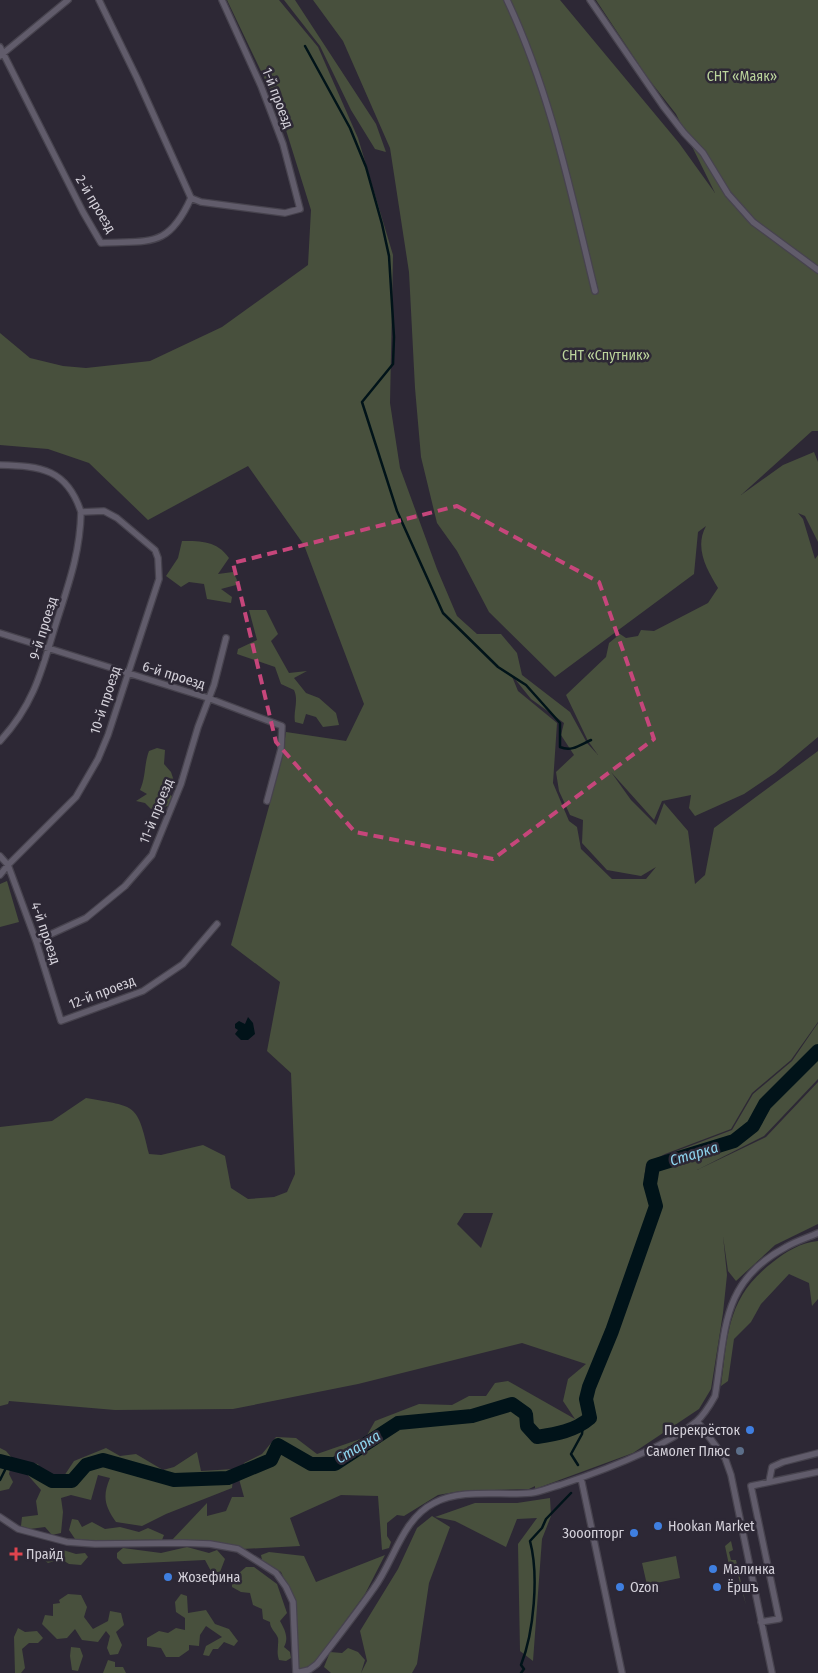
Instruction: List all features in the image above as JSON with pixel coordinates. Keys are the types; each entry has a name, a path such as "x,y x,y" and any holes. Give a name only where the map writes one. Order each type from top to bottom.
{"street":[{"path":"1,52 68,0"},
{"path":"99,0 138,78 191,198"},
{"name":"1-й проезд","path":"191,198 201,202 285,213 300,209 283,144 264,94 222,0"},
{"path":"507,0 519,26 544,97 595,290"},
{"path":"590,0 663,106 703,153 728,194 753,222 818,270"},
{"name":"2-й проезд","path":"1,52 83,212 101,243 154,240 164,236 176,226 191,198"},
{"path":"0,465 37,468 57,476 72,489 82,512"},
{"name":"10-й проезд","path":"0,875 76,797 83,785 108,736 126,673 159,578 158,558 155,550 104,512 82,512"},
{"name":"9-й проезд","path":"0,741 15,725 34,694 74,571 80,538 82,512"},
{"name":"6-й проезд","path":"0,633 208,698 282,726 281,749 267,801"},
{"name":"11-й проезд","path":"36,941 86,918 125,886 152,855 181,784 208,698 214,685 226,638"},
{"name":"4-й проезд","path":"0,856 8,865 36,941 61,1021"},
{"name":"12-й проезд","path":"61,1021 142,991 183,964 217,924"},
{"path":"0,1517 18,1529 67,1542 95,1544 210,1544 238,1549 276,1573 286,1587 293,1602 296,1673 309,1670 317,1664 375,1588 389,1566 409,1526 420,1512 434,1502 451,1497 533,1493 581,1478 646,1452 697,1420 710,1407 715,1396 730,1307 742,1282 772,1255 818,1233"},
{"path":"697,1420 720,1450 732,1475 772,1673"},
{"path":"770,1482 772,1467 818,1453"},
{"path":"761,1622 779,1618 751,1486 818,1472"},
{"path":"581,1478 622,1673"}],"highlighted area":[{"path":"457,506 599,582 654,739 493,859 355,832 276,742 233,563"}],"green space":[{"path":"227,0 279,0 318,47 358,138 393,255 390,403 400,468 437,569 457,616 477,634 501,634 517,653 522,675 570,712 587,743 598,755 588,741 566,695 606,657 609,643 620,634 626,638 638,636 641,630 654,631 708,603 718,588 703,558 701,542 706,526 698,532 694,574 555,677 489,612 457,551 437,523 421,457 415,388 409,272 390,148 343,41 313,0 560,0 679,143 715,193 676,114 647,77 596,0 818,0 818,431 812,431 741,495 783,465 814,452 818,462 818,542 805,516 798,513 803,519 815,559 818,555 818,737 775,773 744,794 695,816 689,808 691,795 662,801 654,820 611,772 631,800 656,825 664,803 688,831 695,884 705,875 714,828 818,751 818,1022 791,1060 752,1093 731,1129 665,1154 646,1164 644,1179 647,1165 666,1155 732,1130 753,1094 792,1061 818,1023 818,1079 764,1136 697,1170 766,1137 818,1082 818,1224 775,1245 736,1281 728,1271 723,1236 727,1275 723,1313 711,1389 699,1409 633,1453 535,1489 535,1486 529,1489 461,1491 438,1495 404,1516 397,1515 387,1523 387,1536 391,1542 389,1548 382,1550 378,1496 341,1495 290,1518 300,1546 242,1549 215,1543 172,1540 207,1503 207,1516 226,1511 232,1497 244,1497 239,1479 244,1463 262,1454 276,1437 296,1438 317,1454 366,1437 375,1421 419,1404 452,1405 469,1396 486,1396 495,1383 508,1381 575,1419 563,1401 568,1379 586,1364 522,1343 358,1384 233,1409 115,1410 9,1401 8,1404 0,1406 0,1127 52,1121 86,1098 116,1103 132,1110 141,1125 149,1154 161,1155 203,1145 225,1156 231,1188 248,1199 274,1197 287,1192 295,1174 291,1073 267,1051 280,982 231,945 282,759 286,732 346,741 364,704 304,545 248,466 148,520 89,463 48,449 0,445 0,333 30,358 63,366 86,368 150,361 222,327 308,265 311,210 280,111","holes":["511,674 531,699 564,723 561,735 574,755 556,772 559,791 570,815 583,820 582,843 607,870 641,876 656,867 646,879 612,879 581,849 577,827 569,821 553,783 557,723 518,691","464,1213 493,1213 481,1248 457,1224"]},
{"path":"284,0 295,0 376,124 386,152 375,149 351,110 320,46"},
{"path":"182,541 214,545 229,558 218,574 233,572 237,580 236,585 221,589 232,597 231,603 207,599 204,584 189,582 181,587 166,576 178,558"},
{"path":"249,610 266,610 278,634 271,641 289,673 307,671 294,678 306,693 319,698 336,713 339,725 323,727 316,717 306,714 303,724 295,722 296,698 294,690 281,684 275,667 237,654 238,649 257,640"},
{"path":"157,748 165,750 164,764 171,772 176,787 166,793 172,796 168,806 151,809 145,803 136,801 147,794 140,790 146,761 149,751"},
{"path":"7,881 19,922 0,927 0,884"},
{"path":"818,1241 818,1299 812,1306 809,1283 789,1274 761,1304 751,1322 734,1339 728,1381 721,1386 732,1317 746,1289 758,1275 783,1254 794,1248"},
{"path":"0,1448 6,1451 12,1458 9,1474 13,1482 9,1489 0,1491"},
{"path":"106,1448 120,1456 136,1454 163,1470 174,1467 197,1452 201,1471 234,1469 232,1488 166,1514 142,1526 116,1522 109,1511 105,1496 110,1478 98,1475 91,1500 71,1495 61,1498 63,1512 61,1533 52,1535 45,1527 30,1529 21,1526 22,1517 38,1515 36,1501 41,1490 26,1473 31,1463 38,1464 45,1479 64,1476 74,1461"},
{"path":"550,1498 551,1516 542,1539 533,1661 520,1651 518,1544 537,1518 517,1519 506,1547 455,1521 435,1517 475,1503 517,1503"},
{"path":"432,1516 450,1527 429,1583 417,1664 412,1673 361,1673 367,1661 360,1631 398,1569 417,1528"},
{"path":"72,1519 78,1520 82,1527 92,1522 105,1529 120,1527 139,1532 148,1528 164,1535 162,1540 75,1539 69,1530"},
{"path":"731,1541 733,1550 729,1552 731,1560 736,1560 746,1605 736,1568 729,1565 725,1546"},
{"path":"187,1547 209,1553 217,1550 225,1559 220,1572 212,1573 205,1560 123,1564 117,1558 117,1553 123,1548 161,1553"},
{"path":"60,1549 76,1554 85,1553 88,1557 81,1565 69,1564 61,1559 48,1563 44,1560 48,1550"},
{"path":"269,1552 304,1556 316,1582 385,1555 365,1594 308,1669 299,1670 294,1600 281,1572 262,1560 261,1555"},
{"path":"676,1556 680,1578 647,1585 642,1563"},
{"path":"246,1567 254,1567 277,1584 287,1613 280,1621 286,1637 284,1647 290,1652 291,1658 286,1661 279,1660 278,1638 270,1622 263,1619 262,1609 253,1605 250,1593 241,1592 232,1587 232,1579"},
{"path":"68,1594 81,1595 87,1607 84,1617 93,1629 108,1621 110,1611 121,1613 124,1625 116,1632 122,1645 118,1654 110,1655 107,1648 110,1636 106,1631 98,1642 82,1640 75,1629 67,1638 57,1639 42,1624 45,1615 53,1616 53,1604 60,1603 59,1600"},
{"path":"181,1594 187,1596 188,1613 206,1610 215,1624 229,1629 238,1641 234,1646 224,1642 218,1649 213,1649 209,1656 203,1655 206,1646 222,1637 206,1626 200,1635 199,1646 189,1645 189,1650 179,1657 166,1657 161,1648 147,1646 147,1638 159,1631 168,1633 176,1628 185,1630 185,1618 176,1612 175,1602"},
{"path":"18,1628 25,1632 37,1631 43,1638 38,1643 29,1643 22,1649 25,1668 21,1673 15,1673 14,1637"},
{"path":"71,1647 80,1648 83,1656 78,1671 72,1670"},
{"path":"348,1648 358,1652 365,1660 361,1673 331,1673 324,1667 330,1652 342,1653"},
{"path":"108,1660 115,1662 115,1667 123,1667 126,1673 103,1673"}],"shaded area":[{"path":"248,1017 253,1023 255,1034 248,1040 241,1040 235,1034 238,1030 235,1028 235,1024 239,1021 245,1024"}],"waterway":[{"path":"305,46 350,128 366,167 389,256 394,337 393,364 362,402 397,511 443,613 498,667 526,685 560,723 560,747 568,749 580,746 591,740"},
{"name":"Старка","path":"0,1461 31,1469 52,1481 72,1481 86,1465 103,1460 174,1480 228,1478 271,1460 278,1445 311,1464 335,1464 398,1423 472,1416 512,1404 526,1414 527,1426 537,1437 558,1433 578,1426 590,1418 586,1399 589,1387 612,1331 656,1206 650,1184 653,1166 734,1141 753,1126 765,1104 818,1051"},
{"path":"578,1465 571,1454 582,1434 583,1424"},
{"path":"0,1480 8,1464"},
{"path":"521,1673 524,1669 521,1665 529,1636 534,1603 534,1570 530,1541 542,1528 546,1519 571,1493"}],"place":[{"name":"Перекрёсток","path":"750,1430"},
{"name":"Самолет Плюс","path":"740,1451"},
{"name":"Hookan Market","path":"658,1526"},
{"name":"Зооопторг","path":"634,1533"},
{"name":"Прайд","path":"16,1554"},
{"name":"Малинка","path":"713,1569"},
{"name":"Жозефина","path":"168,1577"},
{"name":"Ozon","path":"620,1587"},
{"name":"Ёршъ","path":"717,1587"}],"park label":[{"name":"СНТ «Маяк»","path":"742,76"},
{"name":"СНТ «Спутник»","path":"606,355"}]}
